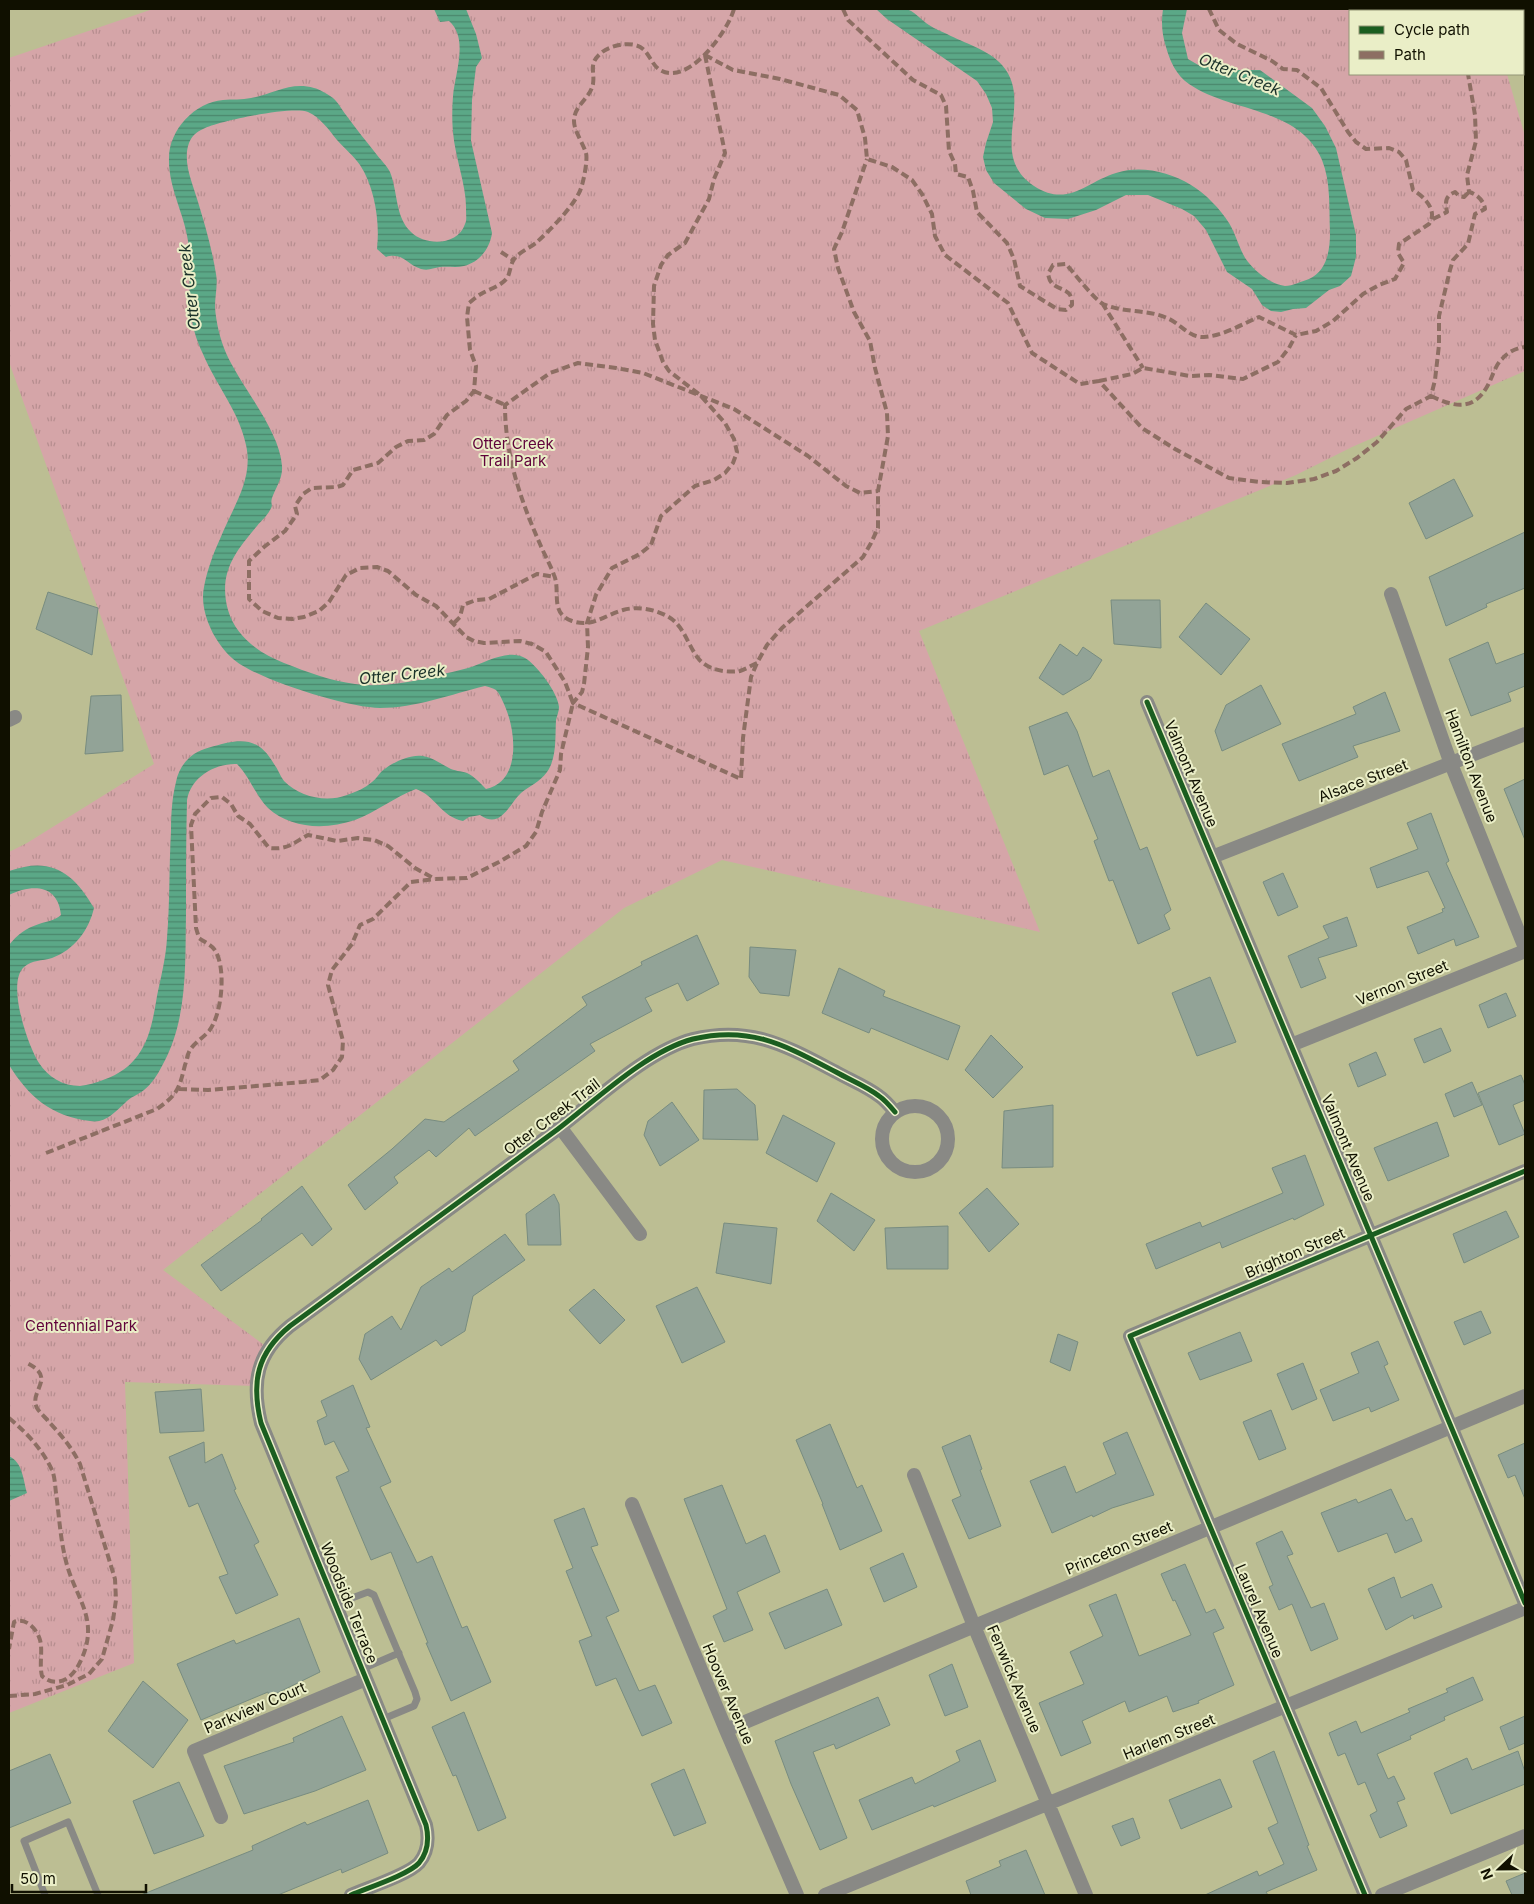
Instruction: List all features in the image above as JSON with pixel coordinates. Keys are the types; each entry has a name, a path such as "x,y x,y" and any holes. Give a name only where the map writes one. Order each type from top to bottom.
{"street":[{"name":"Hamilton Avenue","path":"1391,594 1451,764 1525,950"},
{"name":"Valmont Avenue","path":"1147,702 1525,1603"},
{"name":"Alsace Street","path":"1212,857 1525,734"},
{"name":"Vernon Street","path":"1291,1045 1525,950"},
{"name":"Otter Creek Trail","path":"260,1364 276,1337 290,1326 657,1054 673,1046 693,1039 720,1035 766,1038 781,1044 879,1096 895,1112"},
{"path":"921,1105 942,1117 948,1128 949,1137 948,1148 941,1161 932,1168 920,1172 909,1172 895,1166 887,1157 882,1145 882,1134 887,1120 895,1112 907,1106 921,1105"},
{"path":"560,1127 640,1234"},
{"name":"Brighton Street","path":"1130,1336 1370,1234 1525,1171"},
{"name":"Laurel Avenue","path":"1130,1336 1365,1895"},
{"name":"Woodside Terrace","path":"260,1364 256,1393 261,1423 426,1825 428,1838 426,1850 418,1863 404,1873 351,1895"},
{"name":"Princeton Street","path":"726,1730 1525,1396"},
{"name":"Fenwick Avenue","path":"914,1475 974,1626 1086,1895"},
{"name":"Hoover Avenue","path":"632,1504 796,1895"},
{"name":"Harlem Street","path":"825,1895 1525,1608"},
{"name":"Parkview Court","path":"221,1818 194,1751 364,1674"},
{"path":"1382,1895 1525,1836"}],"lane":[{"path":"336,1604 368,1592 372,1593 417,1696 417,1702 414,1706 383,1720"},
{"path":"364,1674 399,1653"},
{"path":"45,1895 24,1841 68,1822 98,1895"}],"green space":[{"name":"Otter Creek Trail Park","path":"153,9 1525,9 1524,50 1524,10 1349,10 1349,75 1507,75 1525,136 1525,371 1352,447 1296,475 919,631 1040,932 722,860 624,908 163,1270 268,1348 256,1386 125,1382 134,1663 9,1713 9,852 27,843 154,764 9,362 9,58"}],"water":[{"name":"Otter Creek","path":"898,8 915,13 931,26 983,51 1002,65 1011,80 1014,95 1011,143 1013,159 1020,173 1034,186 1057,195 1067,194 1105,177 1125,171 1145,170 1164,173 1196,188 1217,207 1226,218 1246,259 1267,279 1285,286 1309,279 1320,271 1324,265 1329,246 1328,186 1322,160 1311,143 1297,130 1280,120 1205,93 1189,84 1180,76 1166,47 1162,28 1162,14 1163,9 1187,9 1182,33 1188,59 1200,66 1233,70 1260,70 1312,108 1325,126 1336,148 1356,235 1356,257 1351,276 1340,286 1329,290 1306,308 1281,312 1271,311 1262,305 1252,289 1227,272 1206,230 1194,216 1182,209 1148,195 1126,195 1096,210 1068,219 1045,218 1026,209 994,183 986,170 983,157 993,122 992,108 986,94 977,81 887,19 876,9"},
{"path":"434,9 466,9 476,34 482,58 476,67 472,100 471,141 492,233 489,244 483,254 470,264 461,267 424,270 397,256 386,257 377,249 377,217 373,195 365,174 358,162 324,124 308,112 287,111 255,115 224,122 198,131 189,143 187,165 208,237 216,274 215,307 220,336 233,366 275,438 282,466 280,478 272,498 271,508 242,545 231,564 225,585 225,597 232,620 243,636 257,649 275,659 319,676 346,683 369,685 398,684 468,668 504,655 518,655 525,658 546,680 558,701 559,709 556,720 555,747 550,766 547,772 521,793 499,818 487,819 480,815 469,817 463,821 443,811 429,796 416,789 355,820 321,826 298,824 277,815 268,808 237,764 220,766 205,773 193,785 187,800 185,972 181,1011 177,1030 170,1048 149,1085 142,1092 129,1099 109,1117 100,1121 90,1121 64,1115 42,1103 33,1095 9,1065 9,945 26,930 61,915 55,897 42,889 26,889 9,895 9,871 37,865 59,870 78,885 94,908 88,924 74,944 52,958 34,962 24,967 19,975 17,986 21,1015 29,1043 39,1063 56,1080 80,1086 117,1074 128,1066 137,1057 148,1036 155,1010 166,945 169,911 171,819 174,794 180,770 184,763 194,754 209,747 226,743 242,741 254,744 265,751 284,781 290,787 305,795 322,798 339,797 360,790 397,761 410,757 427,757 451,769 467,773 486,789 498,784 506,776 511,765 513,740 511,727 504,704 495,689 485,686 407,706 380,708 366,707 325,698 260,675 232,658 219,644 209,626 204,606 204,587 209,569 217,545 244,482 248,458 243,433 233,409 208,365 198,343 193,325 188,241 169,169 170,148 173,137 186,119 194,112 213,102 251,98 290,87 306,86 316,89 335,100 390,172 399,212 411,232 424,240 441,242 449,240 461,231 466,222 465,192 454,142 452,123 453,96 460,46 455,28 449,21 440,22"},
{"path":"9,1456 20,1467 27,1493 9,1501"}],"building":[{"path":"1454,479 1473,516 1426,539 1409,503"},
{"path":"1525,532 1525,588 1486,604 1487,607 1446,626 1429,577"},
{"path":"48,592 98,608 92,655 36,629"},
{"path":"1111,600 1160,600 1161,648 1114,644"},
{"path":"1206,603 1250,639 1221,675 1179,637"},
{"path":"1488,642 1496,664 1525,653 1525,686 1508,693 1511,701 1471,716 1449,659"},
{"path":"1060,644 1077,656 1083,647 1102,660 1090,679 1063,695 1039,678"},
{"path":"1261,685 1281,724 1222,751 1215,731 1226,705"},
{"path":"1385,692 1400,731 1353,746 1358,757 1299,781 1282,744 1356,714 1353,707"},
{"path":"121,695 123,751 85,754 91,696"},
{"path":"1067,712 1077,731 1093,777 1109,770 1140,850 1147,847 1171,910 1164,915 1170,929 1138,944 1113,880 1109,881 1094,841 1098,839 1068,765 1044,775 1029,727"},
{"path":"1525,779 1525,840 1504,789"},
{"path":"1431,813 1449,861 1446,863 1479,937 1456,946 1454,939 1418,954 1407,927 1443,912 1442,909 1445,908 1428,871 1377,888 1370,868 1418,849 1407,823"},
{"path":"1283,873 1298,907 1278,916 1263,882"},
{"path":"1347,917 1357,946 1318,958 1326,978 1301,988 1288,956 1329,938 1323,926"},
{"path":"697,935 719,984 687,1001 678,983 645,998 652,1011 590,1044 595,1051 475,1136 469,1128 436,1157 429,1150 394,1177 398,1183 365,1210 348,1185 425,1119 444,1122 519,1070 513,1061 587,1005 582,997 642,965 641,962"},
{"path":"750,947 796,950 789,996 760,993 749,977"},
{"path":"839,968 885,991 883,996 960,1026 948,1060 871,1028 869,1033 822,1013"},
{"path":"1210,977 1236,1042 1197,1056 1172,993"},
{"path":"1506,993 1516,1016 1488,1028 1479,1005"},
{"path":"1441,1028 1451,1051 1424,1063 1414,1039"},
{"path":"991,1035 1023,1067 993,1098 965,1070"},
{"path":"1376,1052 1386,1075 1358,1087 1349,1064"},
{"path":"1521,1075 1525,1085 1525,1100 1513,1105 1525,1134 1499,1145 1478,1093"},
{"path":"1472,1082 1482,1105 1454,1117 1445,1094"},
{"path":"737,1089 755,1105 758,1140 703,1139 704,1090"},
{"path":"672,1102 699,1140 660,1166 644,1135 648,1121"},
{"path":"1053,1105 1053,1167 1002,1168 1004,1111"},
{"path":"783,1115 835,1143 817,1182 766,1153"},
{"path":"1437,1122 1449,1156 1388,1181 1374,1148"},
{"path":"1305,1155 1324,1205 1294,1220 1293,1218 1222,1248 1220,1242 1156,1269 1146,1244 1200,1222 1202,1227 1283,1193 1272,1168"},
{"path":"302,1186 332,1229 312,1246 302,1233 221,1291 201,1265 262,1220"},
{"path":"987,1188 1019,1224 989,1252 959,1213"},
{"path":"831,1193 875,1220 854,1251 817,1221"},
{"path":"554,1194 559,1204 561,1245 528,1245 526,1214"},
{"path":"1506,1211 1519,1237 1464,1263 1453,1234"},
{"path":"724,1223 777,1228 771,1284 716,1273"},
{"path":"948,1226 948,1269 887,1269 885,1228"},
{"path":"505,1234 525,1260 473,1296 465,1331 441,1346 436,1340 371,1380 359,1359 365,1334 392,1316 401,1330 421,1287 449,1268 452,1272"},
{"path":"697,1287 725,1342 682,1363 656,1306"},
{"path":"594,1289 625,1320 600,1344 569,1310"},
{"path":"1481,1311 1491,1333 1464,1345 1454,1322"},
{"path":"1240,1332 1252,1361 1200,1380 1188,1353"},
{"path":"1058,1334 1078,1342 1070,1371 1050,1362"},
{"path":"1378,1341 1388,1364 1384,1366 1399,1400 1371,1412 1369,1407 1333,1421 1320,1390 1359,1373 1351,1353"},
{"path":"1303,1363 1317,1399 1292,1410 1277,1374"},
{"path":"353,1385 370,1427 366,1428 391,1482 380,1487 417,1563 432,1556 462,1628 467,1626 491,1682 451,1701 426,1643 428,1643 391,1552 371,1560 336,1477 349,1471 334,1441 325,1445 317,1421 327,1416 321,1401"},
{"path":"201,1389 204,1431 160,1433 155,1392"},
{"path":"1271,1410 1286,1449 1259,1460 1243,1422"},
{"path":"830,1424 857,1488 862,1485 882,1531 840,1550 796,1440"},
{"path":"1127,1432 1154,1495 1112,1508 1093,1517 1092,1515 1052,1533 1030,1481 1065,1466 1076,1493 1116,1474 1103,1443"},
{"path":"970,1435 982,1469 980,1470 1001,1526 969,1539 952,1500 961,1496 942,1447"},
{"path":"204,1442 205,1463 222,1454 236,1489 234,1490 259,1542 254,1545 278,1595 236,1614 219,1577 228,1574 198,1503 189,1507 169,1457"},
{"path":"1525,1443 1525,1499 1515,1475 1508,1478 1498,1455"},
{"path":"722,1485 746,1544 765,1535 780,1572 737,1592 753,1630 724,1642 713,1616 727,1609 684,1499"},
{"path":"1391,1489 1406,1521 1412,1518 1422,1541 1395,1553 1387,1533 1338,1552 1321,1513 1356,1499 1358,1503"},
{"path":"584,1508 598,1545 591,1547 619,1611 606,1617 639,1691 655,1685 672,1723 642,1736 616,1678 596,1686 579,1641 592,1636 566,1571 573,1568 554,1520"},
{"path":"1282,1531 1293,1554 1287,1556 1311,1608 1324,1603 1338,1639 1311,1651 1292,1604 1279,1610 1269,1587 1273,1585 1256,1543"},
{"path":"903,1553 917,1587 884,1602 870,1568"},
{"path":"1185,1564 1206,1613 1215,1609 1224,1628 1213,1633 1234,1685 1198,1701 1199,1703 1173,1712 1167,1696 1129,1712 1125,1701 1082,1721 1091,1743 1061,1756 1039,1703 1084,1684 1070,1652 1103,1636 1089,1605 1116,1594 1139,1656 1191,1635 1161,1574"},
{"path":"1394,1577 1401,1598 1432,1584 1442,1607 1414,1619 1413,1615 1386,1630 1368,1589"},
{"path":"827,1589 842,1625 785,1649 769,1613"},
{"path":"299,1618 320,1672 269,1697 268,1692 201,1720 177,1664 234,1640 236,1644"},
{"path":"952,1664 968,1707 945,1716 929,1675"},
{"path":"1473,1677 1483,1700 1444,1717 1445,1720 1410,1736 1411,1739 1377,1754 1388,1779 1394,1776 1405,1799 1397,1802 1407,1826 1380,1838 1370,1815 1377,1811 1365,1782 1358,1785 1345,1753 1338,1756 1329,1733 1356,1721 1361,1733 1410,1712 1408,1709 1448,1692 1446,1689"},
{"path":"143,1681 188,1720 153,1768 108,1731"},
{"path":"878,1697 890,1725 836,1749 834,1744 813,1752 847,1838 820,1850 791,1784 775,1741"},
{"path":"464,1712 506,1818 478,1831 456,1775 453,1776 432,1727"},
{"path":"342,1716 366,1770 315,1791 244,1814 224,1766 294,1742 293,1738"},
{"path":"1525,1716 1525,1743 1509,1750 1500,1727"},
{"path":"980,1740 996,1781 872,1830 859,1800 912,1777 915,1784 960,1761 956,1751"},
{"path":"1274,1751 1317,1870 1266,1892 1268,1895 1205,1895 1257,1871 1259,1876 1284,1864 1268,1828 1278,1823 1253,1761"},
{"path":"1518,1751 1525,1772 1525,1784 1451,1814 1434,1773 1467,1758 1472,1770"},
{"path":"50,1754 71,1803 9,1828 9,1771"},
{"path":"684,1769 706,1823 674,1836 651,1784"},
{"path":"1220,1779 1232,1807 1181,1829 1169,1800"},
{"path":"179,1782 204,1836 154,1854 133,1801"},
{"path":"368,1800 388,1853 342,1873 341,1869 278,1895 141,1895 253,1850 252,1846 305,1822 307,1825"},
{"path":"1133,1818 1140,1838 1121,1846 1112,1826"},
{"path":"1026,1850 1045,1895 971,1895 966,1881 1001,1866 999,1861"},
{"path":"1525,1873 1525,1895 1512,1895 1506,1881"}],"marked path":[{"path":"46,1153 157,1109 164,1104 174,1095 179,1086 190,1050 209,1031 213,1024 220,1003 221,967 214,949 199,938 196,928 191,825 195,814 211,798 222,797 231,804 238,816 250,824 269,848 286,847 308,835 337,841 358,838 374,840 388,846 415,868 435,879 467,878 526,846 536,832 542,812 560,770 561,754 573,703 565,682 546,652 532,644 520,641 484,643 466,637 436,606 416,595 388,571 377,567 360,568 346,575 329,602 319,611 304,617 292,619 278,618 262,611 249,599 249,561 285,531 297,514 295,506 303,494 312,488 343,485 353,470 378,463 396,447 408,441 424,440 434,434 447,415 466,401 474,391 476,366 470,350 467,317 469,303 504,281 515,258 537,242 548,231 565,213 579,193 585,173 586,153 575,129 574,121 579,106 589,94 593,84 593,64 597,57 605,50 628,44 639,46 643,49 660,70 671,73 683,71 694,64 715,42 724,30 734,9"},
{"path":"843,9 848,20 913,80 941,95 946,106 949,151 955,164 956,174 968,177 977,212 1007,243 1014,259 1020,286 1057,309 1066,310 1072,305 1072,299 1068,292 1054,285 1048,274 1053,265 1066,264 1089,292 1103,304 1119,309 1159,315 1172,320 1189,333 1199,337 1218,334 1259,317 1296,335 1316,331 1333,321 1363,294 1395,279 1404,263 1398,253 1399,244 1429,224 1432,214 1431,209 1426,200 1413,190 1406,160 1399,152 1389,148 1366,149 1356,142 1321,88 1297,70 1283,69 1272,61 1237,44 1219,30 1209,9"},
{"path":"705,55 725,153 714,179 709,199 685,243 668,255 661,265 654,286 653,324 655,340 663,362 669,371 700,395 725,423 734,439 737,452 733,463 725,473 714,480 695,486 661,516 651,545 640,554 612,568 596,595 587,623 588,647 584,684 582,692 573,703 741,779 743,738 751,677 757,663 767,645 782,628 863,557 878,528 878,491 888,436 887,413 870,341 854,312 838,268 834,249 842,232 867,159"},
{"path":"705,55 733,70 780,79 839,95 857,110 865,138 867,159 892,167 912,180 922,194 932,214 935,236 945,255 1008,303 1032,353 1080,384 1099,381 1142,428 1175,449 1229,478 1287,483 1314,479 1336,471 1357,458 1377,442 1406,409 1431,396 1439,345 1439,316 1450,270 1453,260 1468,244 1475,214 1485,209 1480,198 1469,192 1467,175 1476,141 1475,115 1468,75"},
{"path":"1433,219 1447,212 1446,202 1449,195 1455,192 1459,196 1464,197 1469,192"},
{"path":"501,252 513,260"},
{"path":"1102,303 1143,368"},
{"path":"1099,381 1132,374 1143,368 1190,376 1209,375 1243,379 1278,362 1296,335"},
{"path":"1431,396 1457,405 1471,403 1484,392 1498,364 1504,357 1518,348 1525,347"},
{"path":"757,663 735,672 712,668 698,658 673,620 651,610 640,608 628,609 586,623 572,621 560,613 556,581 533,527 515,476 508,441 505,405 550,373 578,363 643,373 734,409 808,456 846,486 860,493 878,491"},
{"path":"474,391 505,405"},
{"path":"454,623 460,617 463,605 476,600 489,599 537,574 555,577"},
{"path":"179,1089 208,1090 320,1080 333,1070 342,1057 343,1041 328,985 332,970 352,944 360,925 373,919 411,882 435,879"},
{"path":"9,1696 35,1694 67,1685 89,1674 102,1659 113,1620 116,1600 115,1579 80,1464 66,1442 37,1408 35,1402 41,1379 40,1373 25,1362"},
{"path":"9,1418 34,1442 52,1470 65,1557 87,1618 88,1630 87,1643 76,1670 66,1679 56,1682 47,1680 42,1676 40,1640 34,1628 30,1625 23,1621 14,1622 9,1649"}],"cycle path":[{"path":"1147,702 1525,1603"},
{"path":"351,1895 397,1877 414,1868 422,1859 426,1850 427,1830 261,1423 258,1408 257,1381 259,1369 270,1347 290,1326 558,1129 640,1065 676,1045 714,1035 751,1036 768,1040 801,1054 874,1092 895,1112"},
{"path":"1365,1895 1130,1336 1525,1171"}],"park label":[{"name":"Centennial Park","path":"81,1326"}]}
